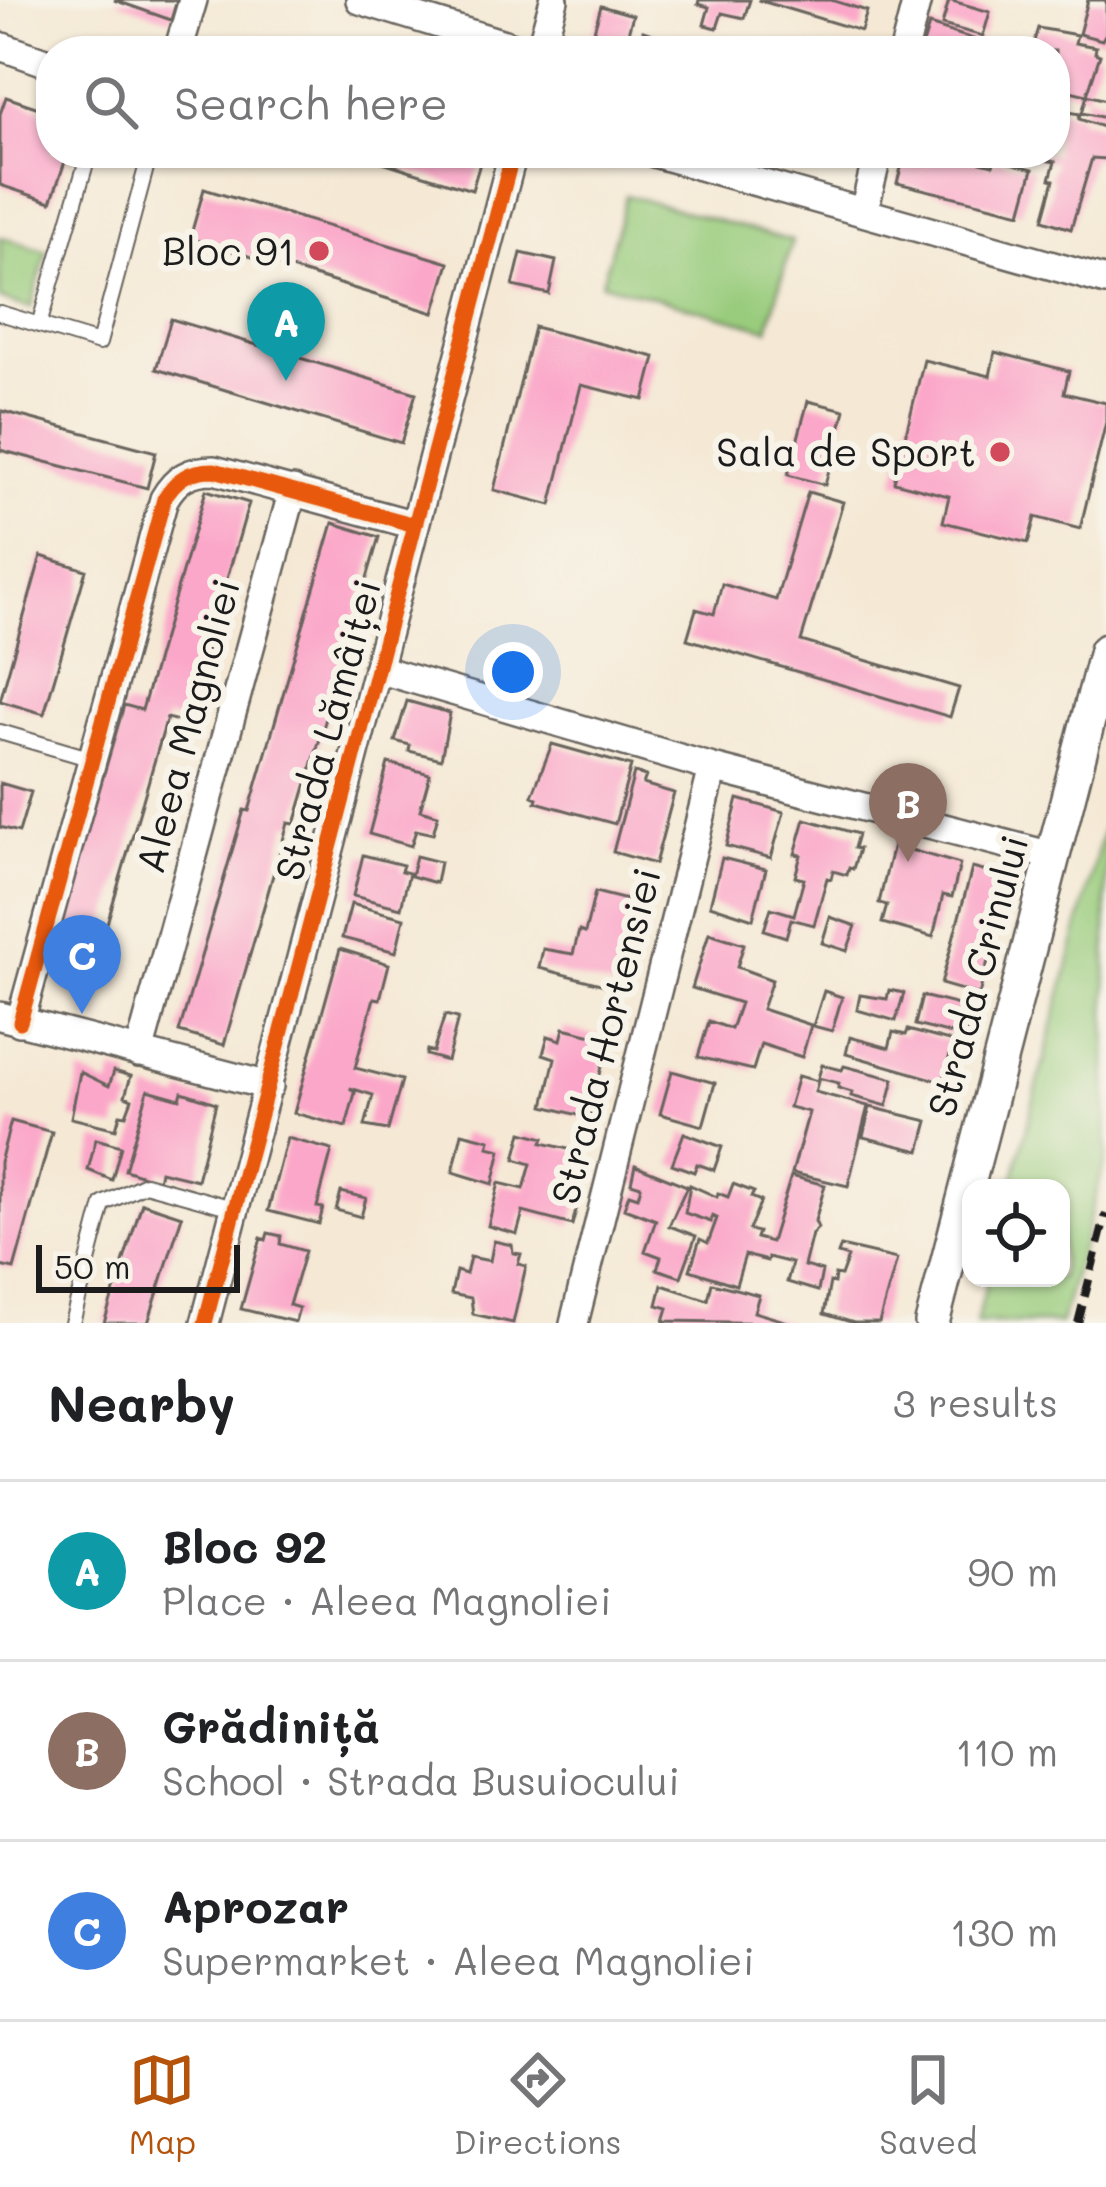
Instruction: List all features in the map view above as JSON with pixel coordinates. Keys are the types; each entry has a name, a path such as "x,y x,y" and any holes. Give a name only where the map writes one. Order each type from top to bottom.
{"street":[{"path":"182,36 193,0"},
{"path":"360,0 478,36"},
{"path":"544,36 554,0"},
{"path":"908,36 917,0"},
{"path":"0,46 36,59"},
{"name":"Strada Lămâiței","path":"205,1323 508,168"},
{"path":"708,168 1106,281"},
{"path":"864,211 874,168"},
{"path":"269,1086 10,1019 172,484 187,474 214,470 415,526"},
{"name":"Aleea Magnoliei","path":"139,1053 293,490"},
{"name":"Strada Crinului","path":"932,1323 1106,651"},
{"path":"378,669 713,768 1052,856"},
{"name":"Strada Hortensiei","path":"574,1323 713,768"}],"lane":[{"path":"39,325 85,168"},
{"path":"0,313 99,343 146,168"},
{"path":"0,732 92,760"},
{"path":"72,1323 103,1204 145,1184 236,1209"}],"green space":[{"path":"626,195 792,241 768,329 602,283"},
{"path":"0,237 47,251 31,308 0,299"},
{"path":"1106,819 1106,1158 1061,1323 976,1323 986,1287 1070,1287 1070,1179 1013,1179"}],"building":[{"path":"114,0 177,0 171,20"},
{"path":"699,0 750,0 744,18 722,13 717,28 704,25 709,7 698,4"},
{"path":"758,0 831,0 867,11 861,31"},
{"path":"949,0 990,12 983,36 942,25"},
{"path":"1088,0 1106,0 1102,40 1079,34"},
{"path":"601,6 633,15 627,36 592,36"},
{"path":"929,25 964,36 926,36"},
{"path":"1038,28 1077,35 1075,43 1096,47 1100,55 1087,95 1070,91 1070,36 1036,36"},
{"path":"1087,95 1106,100 1106,118 1082,113"},
{"path":"6,97 36,107 36,168 63,168 51,202 0,185 0,114"},
{"path":"1070,112 1106,128 1106,159 1092,158 1071,229 1043,220 1054,180 1050,179 1053,168 1070,168"},
{"path":"402,168 479,168 472,190"},
{"path":"901,168 1033,169 1021,213 897,183"},
{"name":"Bloc 91","path":"204,189 449,263 434,313 190,238"},
{"path":"521,253 556,261 549,294 513,286"},
{"path":"171,319 416,393 401,443 156,369"},
{"path":"534,327 655,357 644,400 581,385 551,505 494,490"},
{"name":"Sala de Sport","path":"995,352 1069,371 1064,393 1106,403 1106,422 1080,529 1035,517 1028,543 943,522 949,496 894,482 924,360 990,376"},
{"name":"Sala de Sport","path":"808,401 845,410 825,485 788,475"},
{"path":"2,411 156,452 147,488 0,450"},
{"path":"206,490 249,503 185,723 167,718 103,937 60,925 124,705 142,710"},
{"path":"808,492 843,502 801,641 959,688 950,717 687,639 696,609 714,614 722,584 776,600"},
{"path":"333,523 379,537 224,1045 179,1032"},
{"path":"41,556 86,570 44,714 0,701"},
{"path":"407,701 450,713 441,759 409,751 410,745 395,741"},
{"path":"552,744 631,766 615,824 536,802 532,796"},
{"path":"388,763 430,774 420,810 438,815 433,834 416,830 411,846 369,834"},
{"path":"634,773 646,776 643,784 674,793 655,864 613,852"},
{"path":"0,783 31,792 19,832 0,827"},
{"path":"738,799 784,812 771,858 726,846"},
{"path":"805,819 858,834 854,848 859,849 847,875 833,871 831,879 827,878 814,925 791,919 786,937 764,930 771,908 794,915 804,879 795,877 801,855 795,854"},
{"path":"893,845 960,864 952,897 943,895 933,937 882,923 887,905 879,903"},
{"path":"363,855 403,865 401,871 409,873 401,908 353,896"},
{"path":"416,856 440,862 436,883 411,876"},
{"path":"722,858 766,869 753,919 710,905"},
{"path":"972,868 1010,878 979,995 941,984"},
{"path":"595,892 643,904 623,990 539,968 543,949 573,954 579,931 585,933"},
{"path":"351,904 404,918 396,952 342,938"},
{"path":"830,917 856,926 847,951 822,943"},
{"path":"709,933 744,944 737,967 772,980 762,1009 811,1025 802,1057 761,1044 753,1070 698,1057 709,1021 731,1029 740,1003 692,988"},
{"path":"340,949 389,964 380,999 374,998 355,1068 402,1080 388,1130 365,1126 373,1095 350,1088 355,1093 346,1127 294,1113"},
{"path":"889,990 904,993 896,1021 857,1010 860,995 887,999"},
{"path":"824,991 842,997 832,1031 813,1026"},
{"path":"922,996 971,1008 964,1037 915,1025"},
{"path":"445,1015 458,1018 447,1061 426,1055 427,1050 433,1052"},
{"path":"564,1028 609,1039 589,1118 544,1106 555,1058 543,1054 548,1036 561,1040"},
{"path":"908,1030 953,1042 943,1082 846,1054 850,1037 889,1048 893,1032 906,1035"},
{"path":"822,1065 894,1079 887,1106 851,1096 852,1092 838,1088 839,1083 818,1078"},
{"path":"114,1071 131,1076 125,1096 132,1099 116,1129 71,1118 80,1072 109,1086"},
{"path":"672,1071 715,1083 703,1126 660,1114"},
{"path":"798,1076 818,1081 815,1092 868,1106 848,1186 792,1173 809,1112 789,1107"},
{"path":"148,1090 180,1099 182,1092 216,1103 197,1180 160,1171 158,1181 125,1170"},
{"path":"870,1107 928,1121 920,1151 863,1137"},
{"path":"11,1121 52,1132 14,1269 0,1266 0,1162"},
{"path":"522,1132 544,1138 542,1143 581,1152 568,1200 578,1203 572,1225 523,1212 517,1234 488,1226 499,1183 524,1189 531,1164 515,1159"},
{"path":"462,1133 490,1140 488,1147 501,1150 493,1184 453,1172"},
{"path":"684,1133 722,1147 714,1170 697,1164 694,1172 672,1164"},
{"path":"287,1138 332,1150 317,1207 323,1208 319,1224 268,1211"},
{"path":"96,1139 121,1146 112,1180 88,1170"},
{"path":"635,1165 687,1186 669,1226 696,1236 681,1277 657,1269 661,1257 645,1251 656,1220 624,1208 629,1194 638,1197 641,1186 631,1183"},
{"path":"791,1176 825,1185 815,1221 818,1228 804,1266 822,1271 818,1291 787,1282 792,1263 768,1257 767,1261 745,1255 736,1285 690,1270 700,1239 708,1243 717,1218 712,1216 711,1222 685,1213 690,1185 717,1197 718,1193 728,1197 733,1184 754,1192 751,1197 761,1201 749,1230 758,1232 756,1238 771,1242"},
{"path":"341,1192 366,1198 361,1217 336,1210"},
{"path":"142,1203 182,1216 148,1323 104,1323"},
{"path":"268,1233 281,1236 280,1244 305,1251 289,1305 299,1308 295,1322 241,1309 261,1238 266,1240"},
{"path":"494,1241 512,1245 513,1253 521,1254 518,1264 526,1266 513,1323 473,1314 471,1298 451,1294 456,1271 466,1274 470,1257 490,1261"},
{"path":"841,1246 897,1259 879,1323 854,1323 824,1314 830,1282 834,1283 835,1275 841,1276 848,1257 838,1254"},
{"path":"712,1283 759,1295 754,1312 791,1323 664,1321 668,1308 657,1305 662,1285 708,1300"}],"railway":[{"path":"1078,1323 1106,1214"}],"cycle path":[{"path":"205,1323 509,168"},
{"path":"20,1022 169,492 184,477 214,470 415,525"}],"place":[{"name":"Bloc 91","path":"319,251"},
{"name":"Bloc 92","path":"286,381"},
{"name":"Sala de Sport","path":"1000,452"},
{"name":"Grădiniță","path":"908,862"},
{"name":"Aprozar","path":"82,1014"}]}
